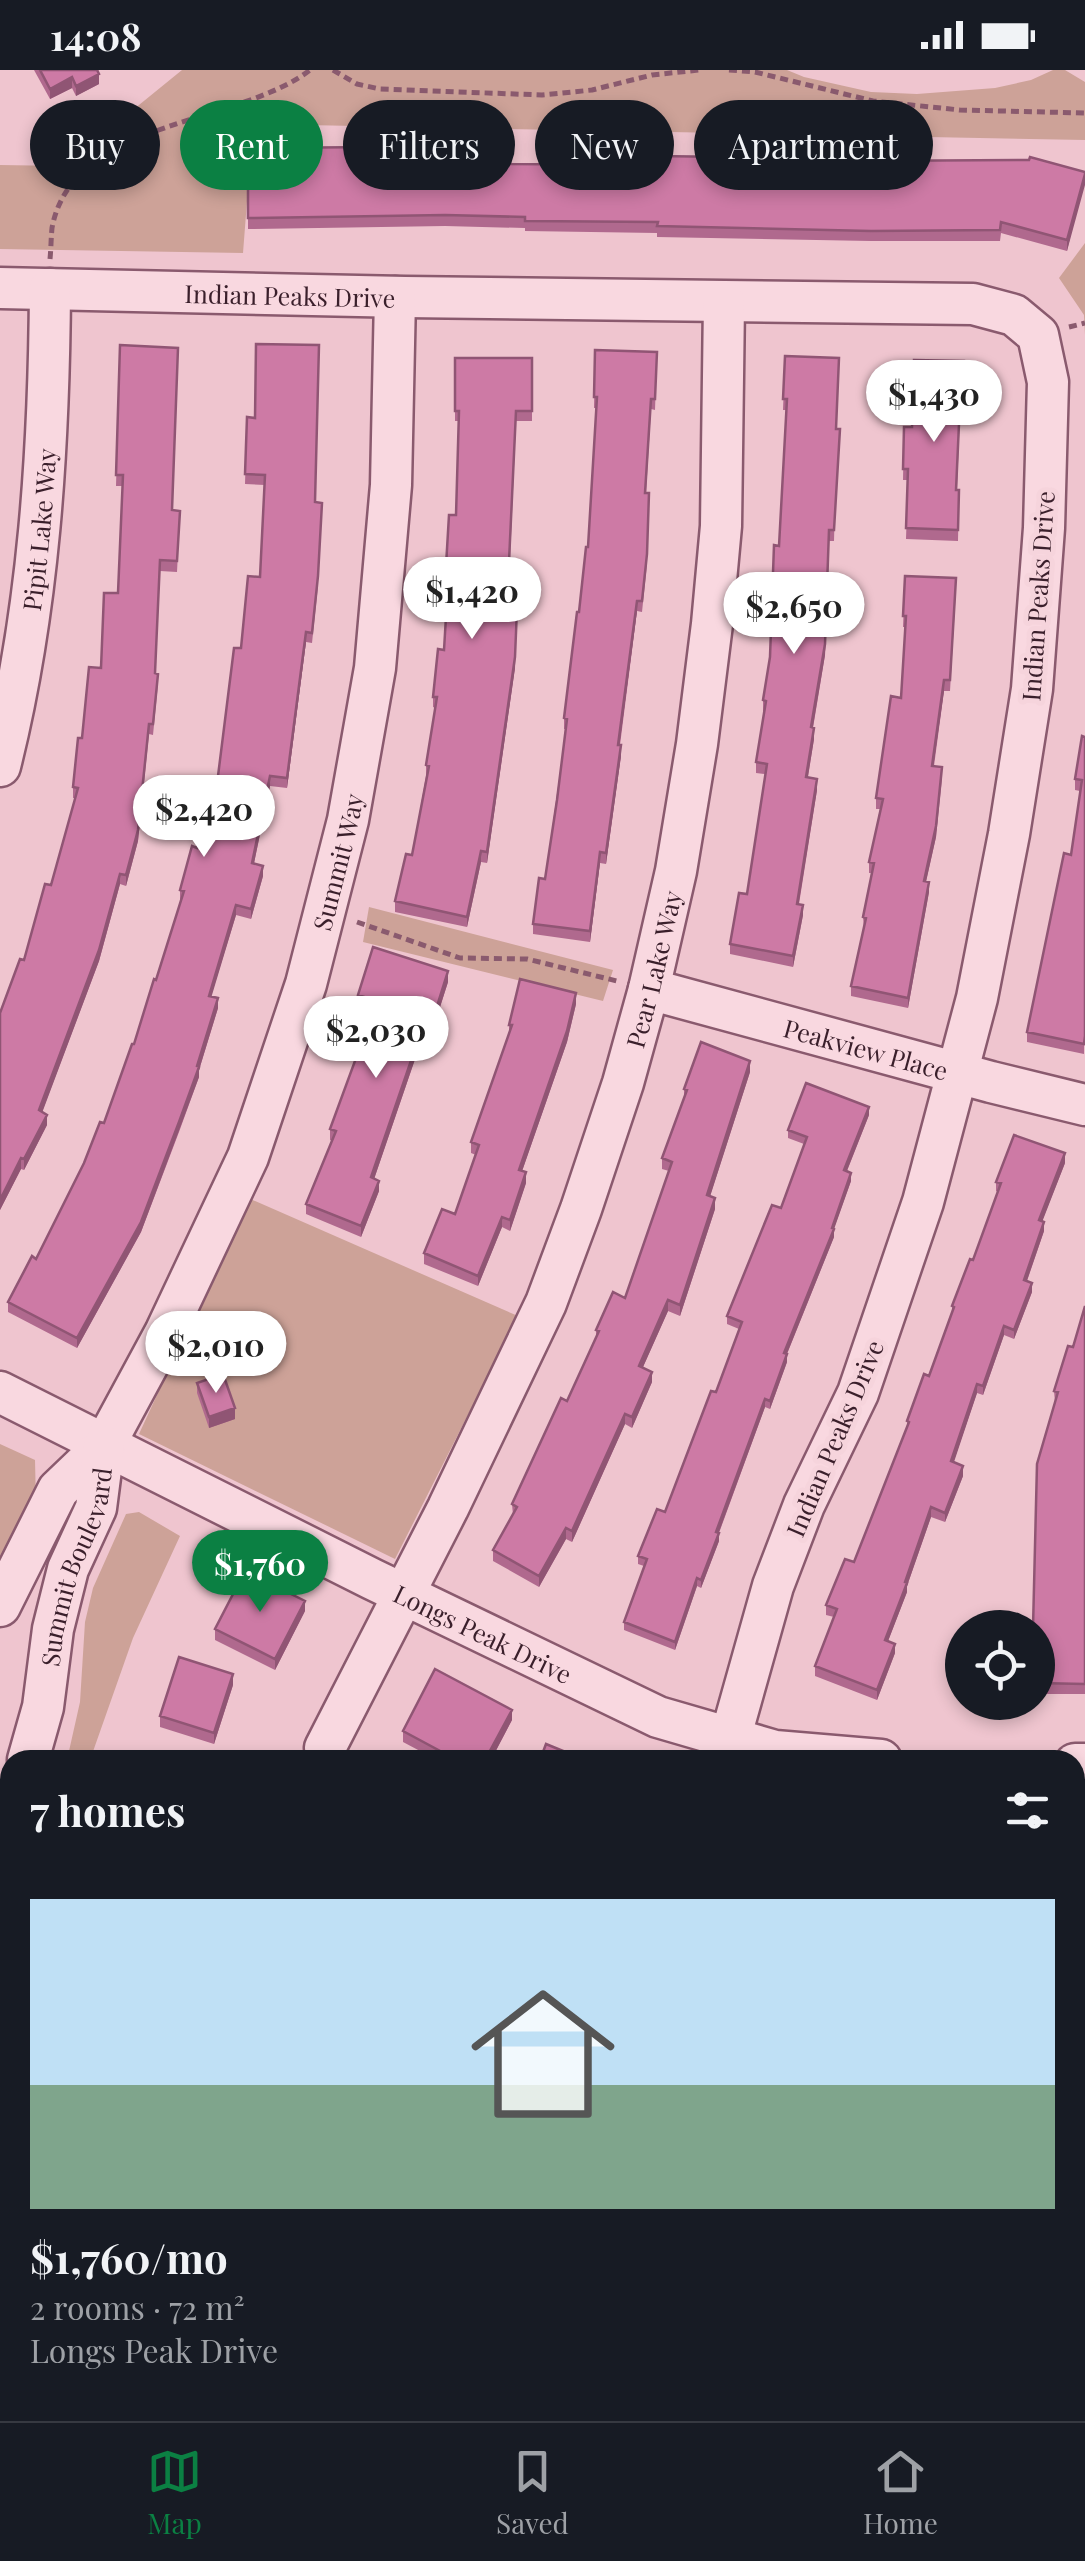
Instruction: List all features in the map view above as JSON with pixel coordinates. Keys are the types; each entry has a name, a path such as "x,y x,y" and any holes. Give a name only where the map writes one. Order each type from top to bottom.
{"street":[{"name":"Indian Peaks Drive","path":"0,288 50,278 395,297 974,304 1014,314 1038,335 1048,382 1044,528 1032,689 1009,834 976,998 923,1202 858,1393 804,1505 773,1586 730,1739"},
{"name":"Pipit Lake Way","path":"0,766 12,717 37,556 44,472 50,278"},
{"name":"Summit Way","path":"104,1446 165,1332 248,1157 306,984 348,820 375,668 391,485 395,297"},
{"name":"Pear Lake Way","path":"325,1748 546,1303 623,1083 649,989 676,871 712,624 721,526 724,302"},
{"name":"Peakview Place","path":"649,989 1085,1105"},
{"name":"Longs Peak Drive","path":"0,1392 404,1595 658,1717 771,1750"},
{"name":"Summit Boulevard","path":"0,1606 58,1490 104,1446"},
{"name":"Summit Boulevard","path":"31,1750 43,1707 53,1629 68,1569 96,1508 104,1446"}],"path":[{"path":"50,278 52,228 58,208 73,183 98,158 121,145 253,99 297,80 310,70"},
{"path":"333,70 357,84 380,89 542,95 699,70"},
{"path":"730,70 756,72 873,101 960,110 1085,114"},
{"path":"1071,327 1085,324"},
{"path":"350,920 460,958 527,959 649,989"}],"shaded area":[{"path":"182,70 787,70 871,92 917,94 995,88 1065,70 1085,82 1085,140 933,137 933,100 694,100 694,132 674,132 674,100 535,100 535,129 515,129 515,100 343,100 343,126 323,125 323,100 180,100 180,190 248,190 243,253 0,249 0,165 30,165 30,190 160,190 160,100 145,100"},
{"path":"1085,243 1085,335 1084,315 1059,278"},
{"path":"369,907 613,970 603,1001 363,942"},
{"path":"248,1198 518,1316 395,1559 139,1434"},
{"path":"0,1444 35,1460 36,1504 0,1581"},
{"path":"139,1512 180,1536 133,1638 94,1750 69,1750 80,1702 85,1622 93,1588 126,1514"}],"building":[{"path":"40,70 97,70 99,74 76,86 72,77 50,89"},
{"path":"323,147 343,147 343,190 515,190 515,164 535,164 535,190 674,190 674,156 694,157 694,190 933,190 933,161 1030,157 1085,174 1067,240 1001,222 1000,230 871,231 657,226 658,222 525,221 525,217 445,215 248,218 248,190 323,190"},
{"path":"256,344 319,345 315,502 322,503 318,576 312,633 306,632 287,778 270,776 252,863 263,866 251,909 236,905 209,996 218,998 179,1122 141,1222 77,1338 8,1302 32,1256 36,1259 100,1122 104,1123 156,980 184,891 180,890 192,846 197,848 211,783 217,784 234,648 241,648 248,576 260,577 265,475 245,474 247,417 255,418"},
{"path":"120,345 178,348 172,510 180,511 177,561 160,560 153,724 149,724 138,830 126,875 120,874 99,950 39,1110 47,1115 0,1200 0,1013 20,959 24,960 45,884 51,885 78,788 73,787 89,667 101,668 104,593 118,593 123,475 116,475"},
{"path":"595,350 657,352 645,493 649,493 642,601 637,601 606,853 600,852 590,931 533,924 539,878 545,879 557,800 567,719 564,718 588,547 597,397"},
{"path":"785,356 839,358 836,429 840,429 834,530 829,530 825,644 806,777 817,779 797,904 803,905 793,956 730,944 739,893 747,894 767,764 756,762 770,657 774,545 779,546 787,399 783,399"},
{"path":"455,358 532,358 532,411 516,411 508,583 518,584 515,657 487,852 481,851 467,917 395,901 406,854 412,855 429,766 426,765 437,697 433,697 438,649 444,650 449,515 456,515 459,411 455,411"},
{"path":"914,360 964,361 956,490 958,530 906,528 908,469 903,469 904,427 912,427"},
{"path":"905,576 956,578 950,680 944,680 932,766 942,767 936,826 924,881 929,882 908,998 851,986 866,918 863,917 874,863 869,862 883,799 876,798 891,696 901,698"},
{"path":"1082,736 1084,1044 1027,1032 1064,853 1071,855 1082,780 1075,779"},
{"path":"373,947 448,971 433,1019 426,1017 371,1177 379,1181 361,1226 306,1204 336,1131 330,1129 377,1001 358,995"},
{"path":"520,979 576,993 567,1031 519,1170 526,1172 510,1220 502,1217 478,1276 424,1253 442,1209 455,1214 479,1145 471,1142 512,1025"},
{"path":"701,1042 750,1061 707,1195 715,1198 680,1305 668,1300 639,1366 652,1372 632,1417 625,1414 572,1531 566,1528 539,1576 493,1550 517,1507 512,1504 561,1398 567,1401 613,1292 625,1298 672,1162 662,1158"},
{"path":"806,1083 869,1107 844,1170 851,1173 834,1229 784,1353 787,1354 770,1401 765,1399 716,1532 719,1533 701,1580 697,1578 675,1642 624,1622 647,1559 638,1556 657,1509 665,1512 742,1322 727,1316 772,1205 781,1208 807,1137 788,1130"},
{"path":"1014,1135 1065,1153 1039,1220 1044,1222 1024,1280 1032,1283 1014,1330 1004,1326 983,1386 977,1384 951,1461 963,1466 945,1513 931,1507 885,1640 895,1644 877,1690 815,1666 837,1609 826,1605 845,1559 854,1562 924,1374 929,1376 1001,1183 996,1182"},
{"path":"1085,1306 1085,1684 1055,1683 1055,1610 1033,1610 1037,1464 1058,1392 1054,1391 1068,1346 1073,1347"},
{"path":"223,1374 235,1408 209,1417 197,1383"},
{"path":"245,1571 305,1601 275,1659 215,1629"},
{"path":"179,1657 233,1674 214,1733 160,1716"},
{"path":"435,1669 512,1710 490,1750 438,1750 403,1731"}]}
